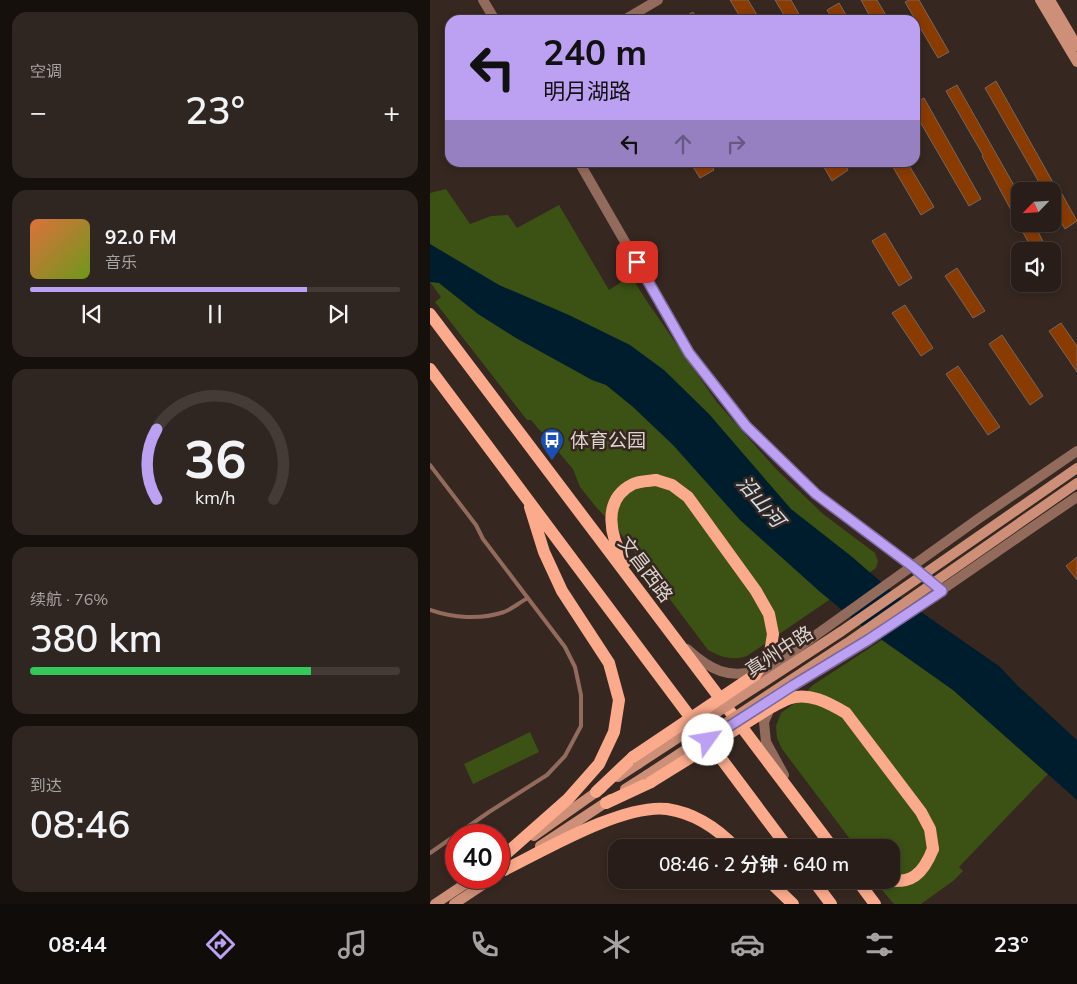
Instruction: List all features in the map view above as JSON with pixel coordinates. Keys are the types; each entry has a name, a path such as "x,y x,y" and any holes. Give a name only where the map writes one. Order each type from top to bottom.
{"main road":[{"path":"1040,0 1077,62"},
{"path":"1050,0 1077,46"},
{"name":"文昌西路","path":"430,314 827,839"},
{"path":"430,369 781,839"},
{"name":"真州中路","path":"635,760 842,631 1077,468"},
{"path":"510,858 635,760 755,675 770,653 773,634 769,614 756,591 688,497 672,484 656,480 634,483 621,492 612,507 610,528 619,553 656,613"},
{"name":"真州中路","path":"649,778 1077,484"},
{"path":"510,856 568,799 599,764 614,732 619,700 609,663 562,591 544,552 527,498"},
{"path":"510,860 770,708 789,698 810,697 829,703 846,713 921,812 930,829 933,849 926,867 912,878 900,881"},
{"path":"510,862 600,823 639,810 667,809 694,817 721,832 728,839"},
{"path":"821,831 829,839"},
{"path":"435,904 458,889"},
{"path":"454,904 476,889"},
{"path":"777,889 793,904"},
{"path":"819,889 830,904"},
{"path":"864,889 875,904"}],"street":[{"path":"483,0 492,15"},
{"path":"632,15 658,0"},
{"path":"582,167 689,353 746,426 816,494 912,566 942,591"},
{"name":"真州中路","path":"694,722 986,513 1077,451"},
{"name":"真州中路","path":"708,740 868,640 1077,497"},
{"path":"675,638 697,658 718,672 734,674 751,673 779,662"},
{"path":"792,686 771,704 764,722 764,729 766,742 802,806"}],"lane":[{"path":"430,466 476,525 483,539 565,647 576,666 581,695 580,726 565,756 547,775 430,853"},
{"path":"430,610 447,616 466,617 494,614 506,611 528,598"}],"green space":[{"path":"446,189 470,224 491,216 508,215 517,228 559,205 609,290 631,276 716,401 776,469 823,514 875,553 878,561 876,568 747,656 727,658 708,650 618,530 580,487 573,469 531,420 527,420 435,302 441,297 430,282 430,193"},
{"path":"882,640 953,690 1048,774 959,867 963,871 953,881 921,904 894,904 882,889 900,889 900,839 850,839 782,749 777,738 776,726 781,713 795,703 813,685"},
{"path":"530,732 539,752 473,784 464,764"}],"water":[{"name":"沿山河","path":"430,244 499,285 569,315 630,345 664,370 709,414 791,509 851,556 895,594 999,666 1077,740 1077,800 953,690 854,620 819,591 740,520 673,445 633,407 606,385 592,380 516,338 478,314 439,283 430,282"}],"building":[{"path":"730,0 748,0 757,15 739,15"},
{"path":"775,0 791,0 799,15 784,15"},
{"path":"861,0 877,0 886,15 869,15"},
{"path":"919,0 949,52 938,58 920,27 920,15 913,15 905,2"},
{"path":"839,3 846,15 830,15 827,10"},
{"path":"996,81 1053,182 1039,182 985,88"},
{"path":"957,85 1012,182 1011,210 983,155 946,91"},
{"path":"924,98 981,199 969,206 920,122 920,100"},
{"path":"693,167 712,167 714,170 700,178"},
{"path":"824,167 846,167 848,170 832,181"},
{"path":"893,167 910,167 934,207 921,215"},
{"path":"1061,192 1077,221 1065,229 1061,222"},
{"path":"1023,232 1038,232 1043,242 1028,242"},
{"path":"885,233 912,278 899,286 872,241"},
{"path":"957,268 985,311 973,318 945,276"},
{"path":"905,305 933,348 921,356 892,313"},
{"path":"1061,323 1077,346 1077,372 1049,331"},
{"path":"1002,335 1043,396 1030,405 989,344"},
{"path":"958,366 1000,427 988,435 946,374"},
{"path":"1077,557 1077,580 1066,566"}],"place":[{"name":"体育公园","path":"552,461"}],"route":[{"path":"637,262 689,353 746,426 816,494 912,566 942,591 868,640 708,740"}]}
